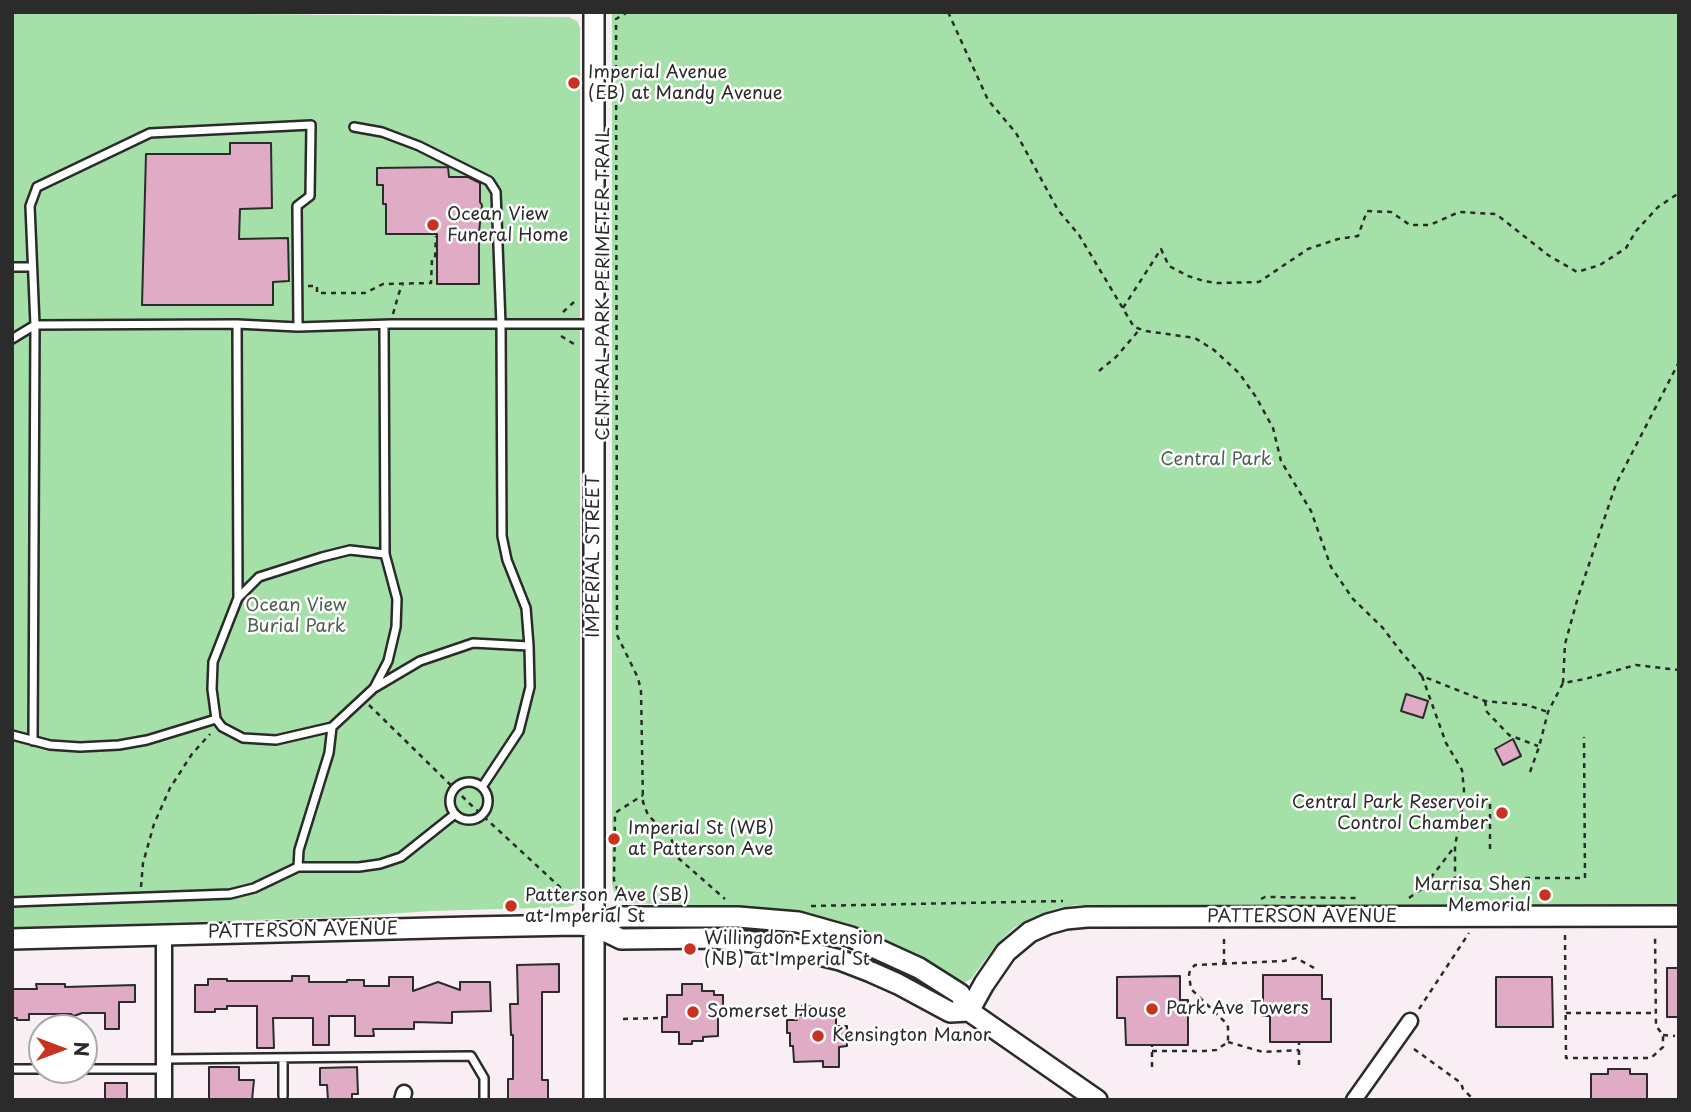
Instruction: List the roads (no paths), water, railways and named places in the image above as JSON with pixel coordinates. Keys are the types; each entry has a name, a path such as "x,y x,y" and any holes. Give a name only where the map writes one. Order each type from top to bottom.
{"main road":[{"name":"IMPERIAL STREET","path":"594,12 594,1100"},
{"name":"PATTERSON AVENUE","path":"969,1011 1006,952 1030,932 1066,919 1679,916"},
{"name":"PATTERSON AVENUE","path":"12,939 594,926"},
{"path":"594,926 621,939 712,938 774,944 840,960 898,984 950,1012 969,1011 1097,1100"}],"street":[{"path":"164,934 164,1100"},
{"path":"1354,1100 1410,1021"}],"lane":[{"path":"33,741 35,325 30,206 37,187 150,133 311,125 310,197 297,206 298,327"},
{"path":"354,127 382,132 419,146 489,181 496,192 502,536 507,560 526,608 530,687 519,731 482,787"},
{"path":"12,267 32,267"},
{"path":"12,339 35,325 237,324 298,327 594,324"},
{"path":"237,324 238,598 213,662 212,690 218,721 222,727 243,738 276,740 332,727 374,688 420,662 473,643 529,646"},
{"path":"374,688 388,661 396,627 397,599 385,554 388,324"},
{"path":"238,598 259,577 322,557 350,550 385,554"},
{"path":"12,735 50,745 119,745 218,721"},
{"path":"298,867 299,850 328,753 332,727"},
{"path":"471,782 482,787 488,797 486,810 482,815 472,820 456,814 450,799 455,789 471,782"},
{"path":"12,902 230,894 254,888 298,867 359,867 401,857 456,814"},
{"path":"98,1068 283,1058 471,1056 484,1078 484,1100"},
{"path":"283,1058 283,1096"}],"place":[{"name":"Imperial Avenue (EB) at Mandy Avenue","path":"574,83"},
{"name":"Ocean View Funeral Home","path":"433,225"},
{"name":"Central Park Reservoir Control Chamber","path":"1502,813"},
{"name":"Imperial St (WB) at Patterson Ave","path":"614,839"},
{"name":"Marrisa Shen Memorial","path":"1545,895"},
{"name":"Patterson Ave (SB) at Imperial St","path":"511,906"},
{"name":"Willingdon Extension (NB) at Imperial St","path":"690,949"},
{"name":"Park Ave Towers","path":"1152,1009"},
{"name":"Somerset House","path":"693,1012"},
{"name":"Kensington Manor","path":"818,1036"}],"park label":[{"name":"Central Park","path":"1216,460"},
{"name":"Ocean View Burial Park","path":"296,616"}]}
